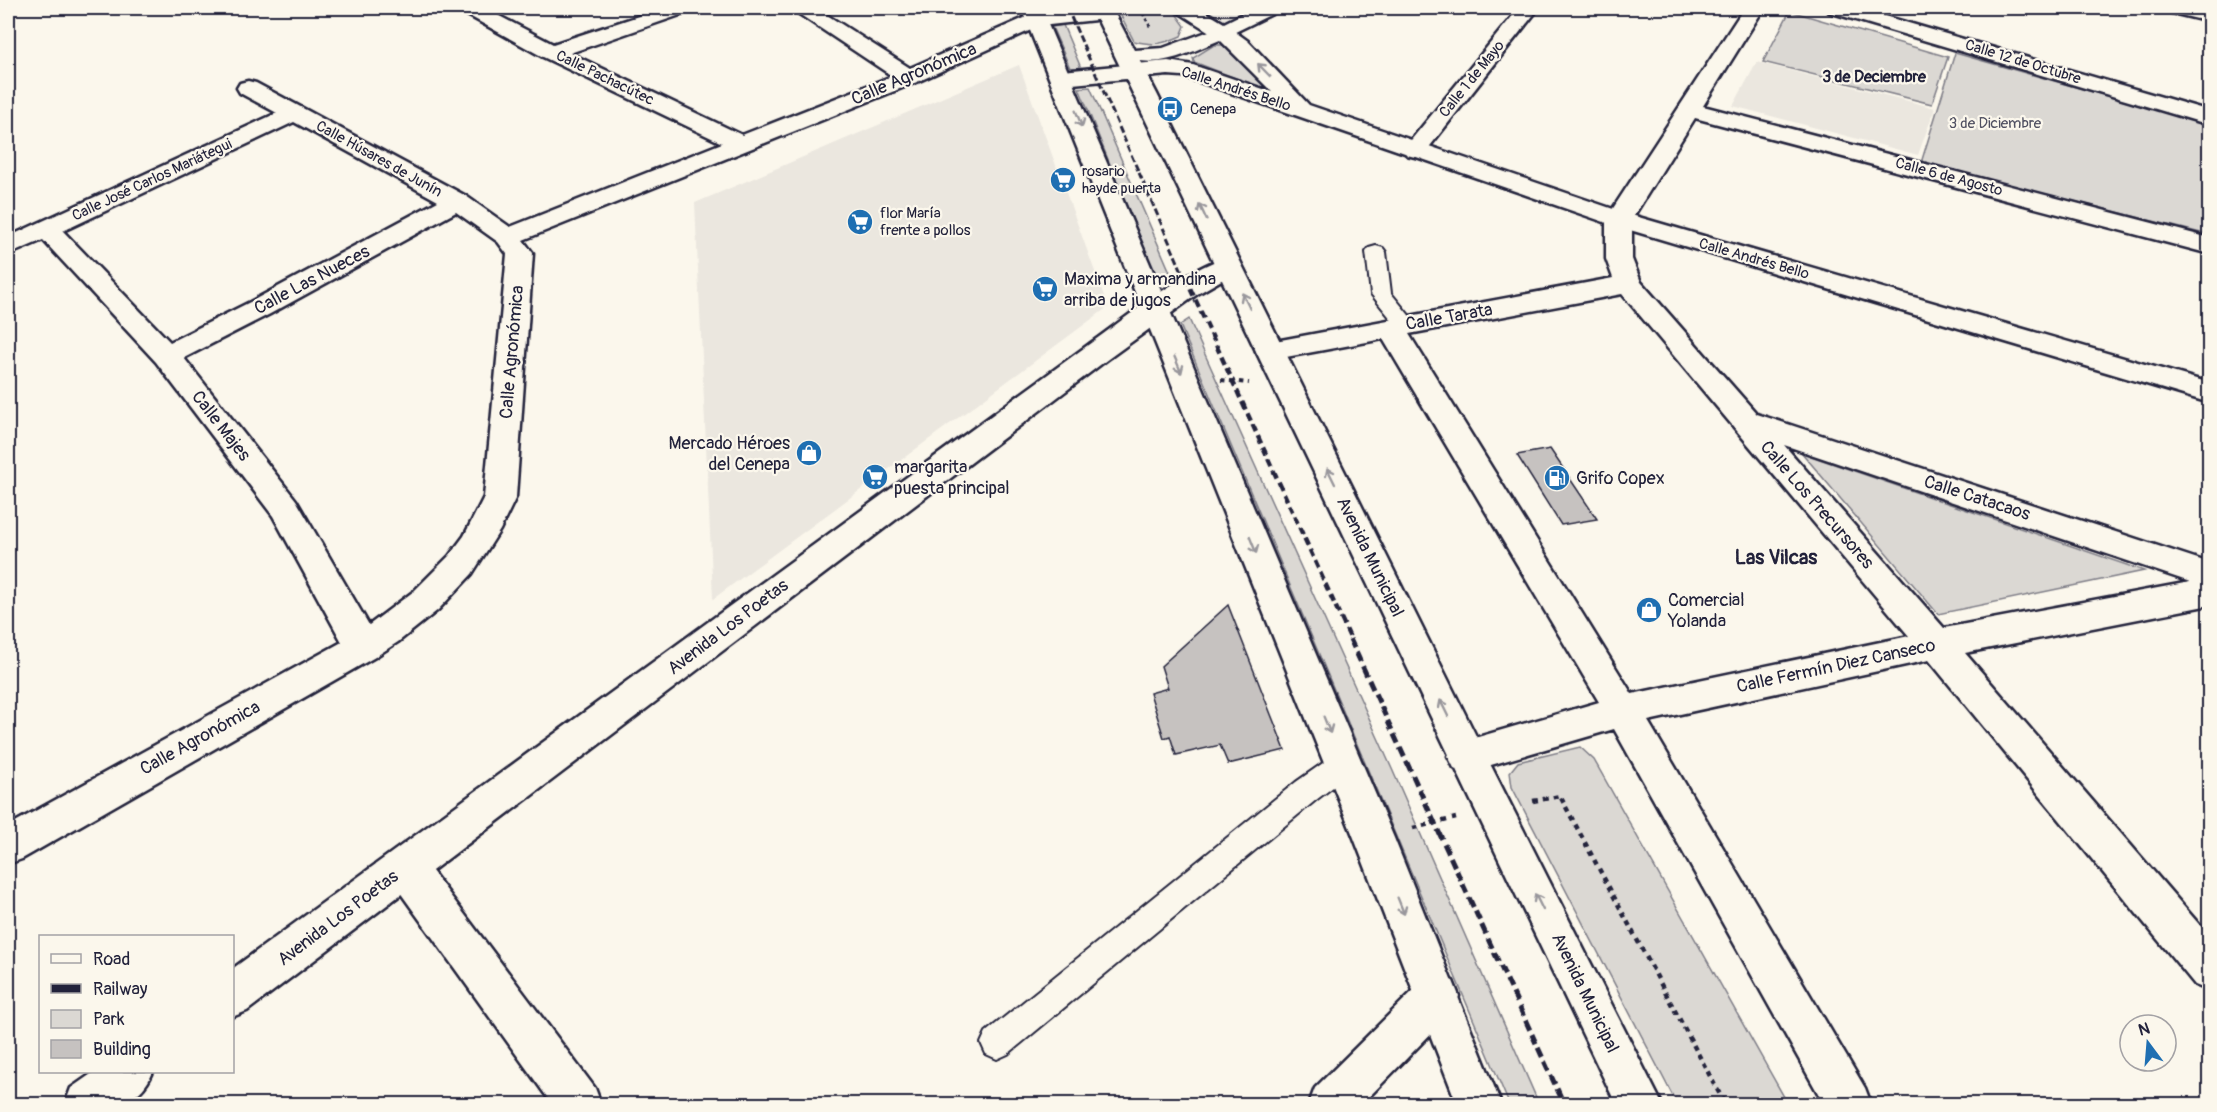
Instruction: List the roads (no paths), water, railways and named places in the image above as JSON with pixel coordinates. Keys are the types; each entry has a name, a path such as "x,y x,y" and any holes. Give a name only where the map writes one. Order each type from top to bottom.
{"street":[{"name":"Calle Pachacútec","path":"469,8 551,52 742,144"},
{"path":"551,52 682,8"},
{"path":"803,8 909,77"},
{"path":"1185,8 1223,32"},
{"path":"1130,62 1166,54 1223,32 1269,8"},
{"name":"Calle 1 de Mayo","path":"1415,150 1529,8"},
{"path":"1620,219 1754,8"},
{"name":"Calle 12 de Octubre","path":"1836,8 2210,117"},
{"path":"2175,8 2210,16"},
{"name":"Calle Agronómica","path":"8,846 363,647 413,612 454,574 475,548 500,498 519,253 507,237 909,77 1034,14 1103,10"},
{"name":"Avenida Municipal","path":"1103,10 1467,756 1640,1104"},
{"path":"1034,14 1374,838 1479,1104"},
{"name":"Calle Andrés Bello","path":"1223,32 1240,46 1302,110"},
{"name":"Calle Andrés Bello","path":"1062,78 1130,62 1185,70 1620,219 2210,393"},
{"name":"Calle Húsares de Junín","path":"249,88 457,201 507,237"},
{"name":"Calle 6 de Agosto","path":"1689,109 2210,246"},
{"name":"Calle José Carlos Mariátegui","path":"8,247 295,114"},
{"name":"Calle Las Nueces","path":"166,356 457,201"},
{"name":"Calle Los Precursores","path":"1620,219 1619,260 1628,284 1937,644 2210,970"},
{"name":"Calle Majes","path":"46,229 166,356 285,508 363,647"},
{"name":"Avenida Los Poetas","path":"234,995 1156,311 1189,287 1228,265"},
{"name":"Calle Tarata","path":"1270,351 1628,284"},
{"path":"1399,326 1849,1104"},
{"name":"Calle Catacaos","path":"1745,421 2210,576"},
{"name":"Calle Fermín Diez Canseco","path":"1467,756 1623,711 1937,644 2210,591"},
{"path":"405,868 579,1104"},
{"path":"1330,1104 1437,996"},
{"path":"87,1104 129,1073"}],"lane":[{"path":"1376,252 1381,294 1399,326"},
{"path":"997,1043 1306,791 1343,764"}],"railway":[{"path":"1067,8 1185,278"},
{"path":"1185,277 1351,640"},
{"path":"1350,639 1564,1104"}],"place":[{"name":"Cenepa","path":"1170,109"},
{"name":"rosario hayde puerta","path":"1063,180"},
{"name":"flor María frente a pollos","path":"860,222"},
{"name":"Maxima y armandina arriba de jugos","path":"1045,289"},
{"name":"Mercado Héroes del Cenepa","path":"809,453"},
{"name":"margarita puesta principal","path":"875,477"},
{"name":"Grifo Copex","path":"1557,478"},
{"name":"Comercial Yolanda","path":"1649,610"}],"district":[{"name":"3 de Deciembre","path":"1874,77"},
{"name":"Las Vilcas","path":"1776,557"}],"park label":[{"name":"3 de Diciembre","path":"1995,123"}]}
